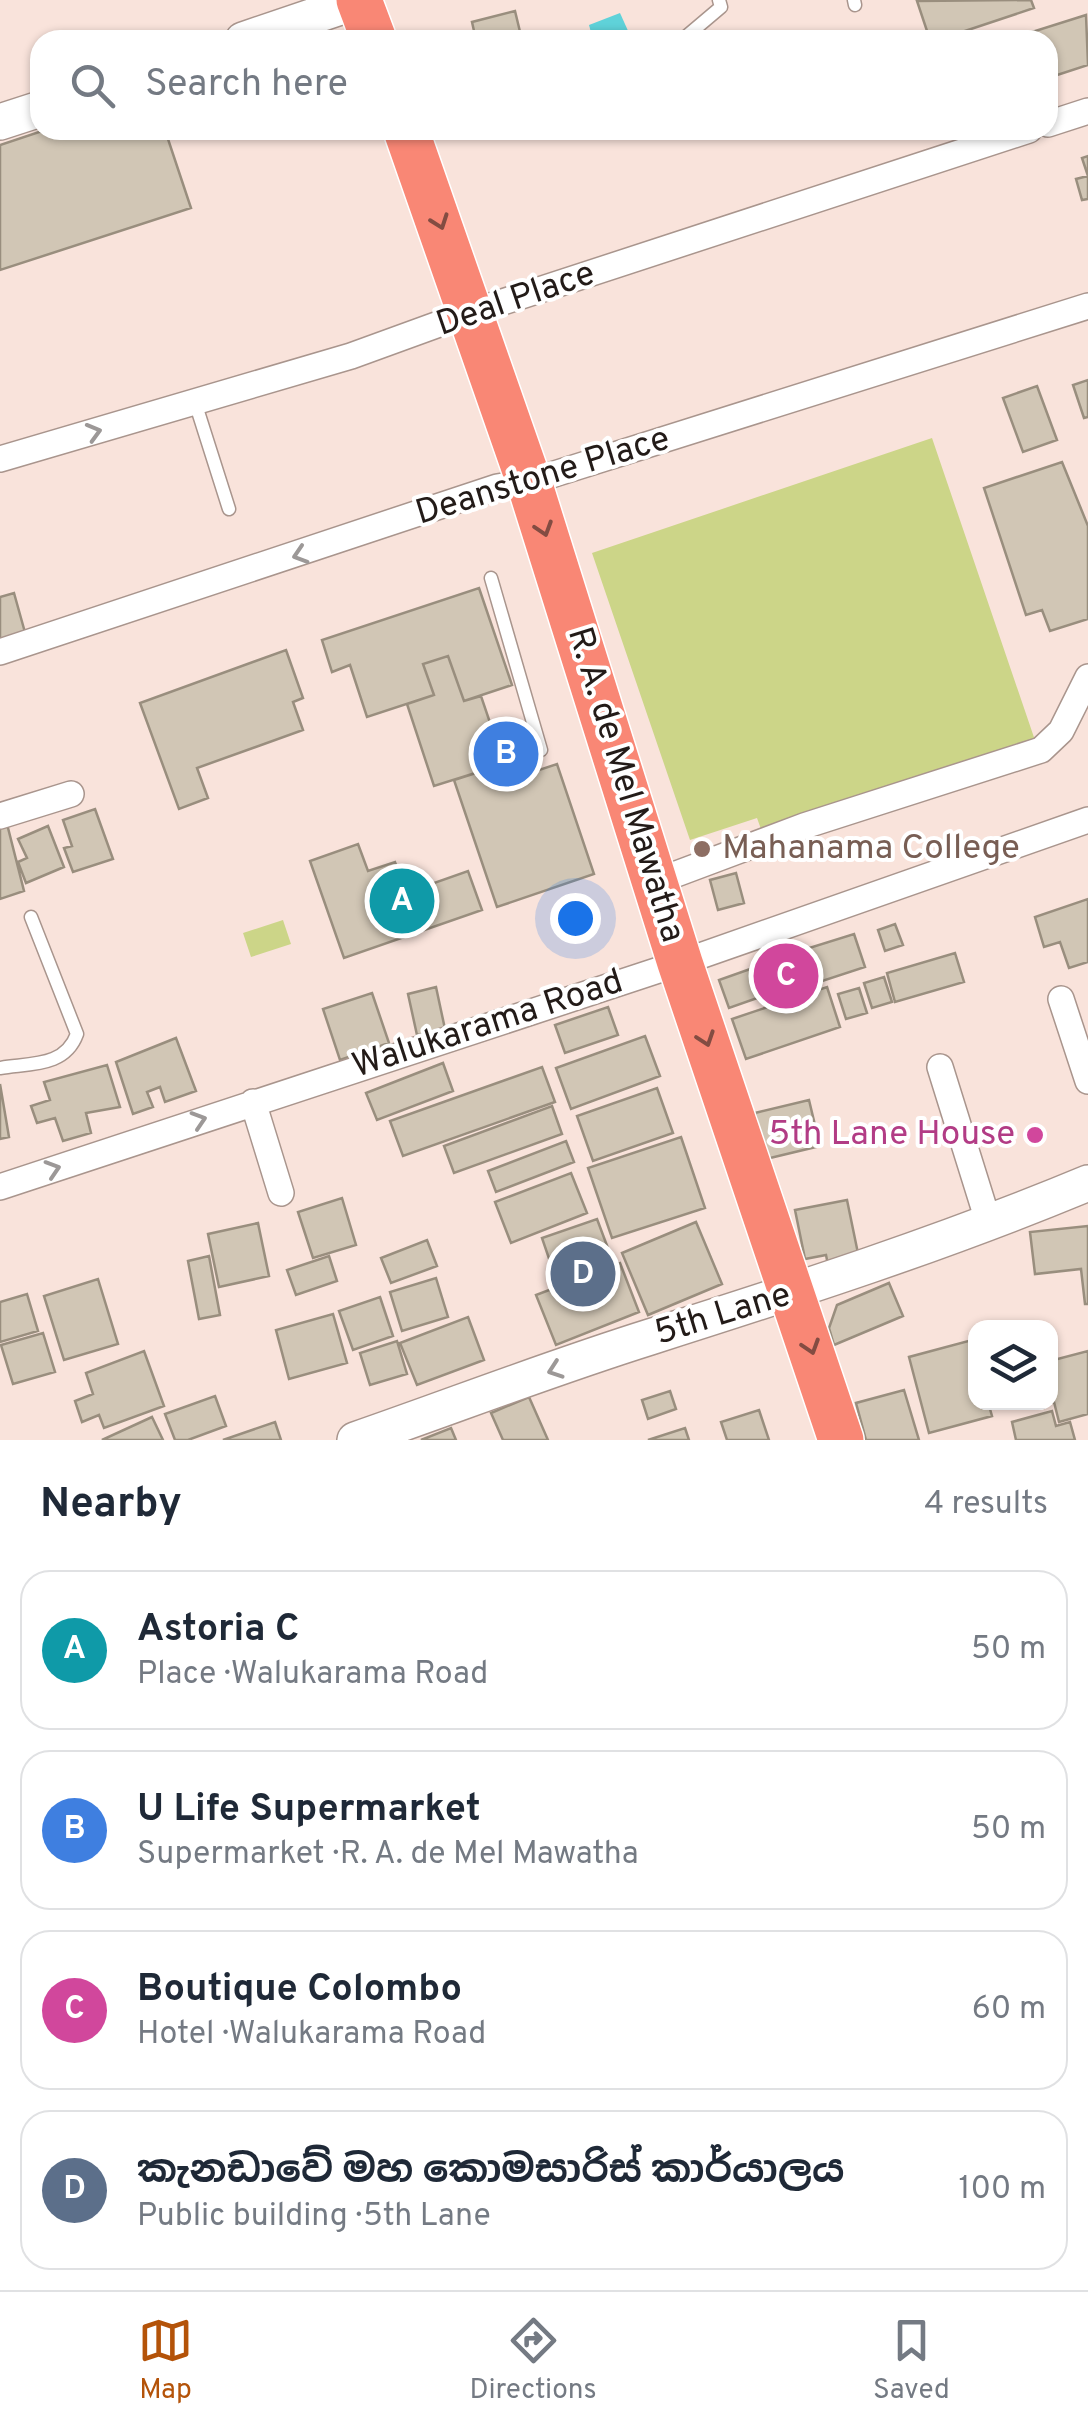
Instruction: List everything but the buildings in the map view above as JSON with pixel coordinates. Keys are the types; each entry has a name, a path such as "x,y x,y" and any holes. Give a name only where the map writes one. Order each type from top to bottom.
{"highway":[{"path":"360,0 370,30"},
{"name":"R. A. de Mel Mawatha","path":"410,140 529,482 680,963 841,1440"}],"main road":[{"path":"272,30 360,0"},
{"path":"0,122 30,112"},
{"name":"5th Lane","path":"355,1440 990,1224 1088,1183"}],"street":[{"path":"1058,120 1088,110"},
{"name":"Deal Place","path":"0,459 351,356 472,312 998,140"},
{"name":"Deanstone Place","path":"0,652 496,487 529,482 1088,306"},
{"path":"655,882 804,826 1042,750 1061,731 1088,677"},
{"path":"0,816 71,794"},
{"name":"Walukarama Road","path":"0,1187 680,963 1088,820"},
{"path":"1061,999 1088,1080"},
{"path":"940,1067 990,1224"},
{"path":"254,1102 281,1192"}],"lane":[{"path":"694,30 721,7 719,0"},
{"path":"194,402 229,509"},
{"path":"491,578 541,750"},
{"path":"0,1068 61,1058 71,1050 77,1034 31,917"}],"green space":[{"path":"932,438 1040,755 767,846 757,818 690,840 592,553"},
{"path":"283,920 291,944 251,957 243,933"}],"water":[{"path":"620,13 628,30 590,30 589,25"}],"place":[{"name":"U Life Supermarket","path":"506,754"},
{"name":"Mahanama College","path":"702,849"},
{"name":"Astoria C","path":"402,901"},
{"name":"Boutique Colombo","path":"786,976"},
{"name":"5th Lane House","path":"1035,1135"},
{"name":"කැනඩාවේ මහ කොමසාරිස් කාර්යාලය","path":"583,1274"}]}
